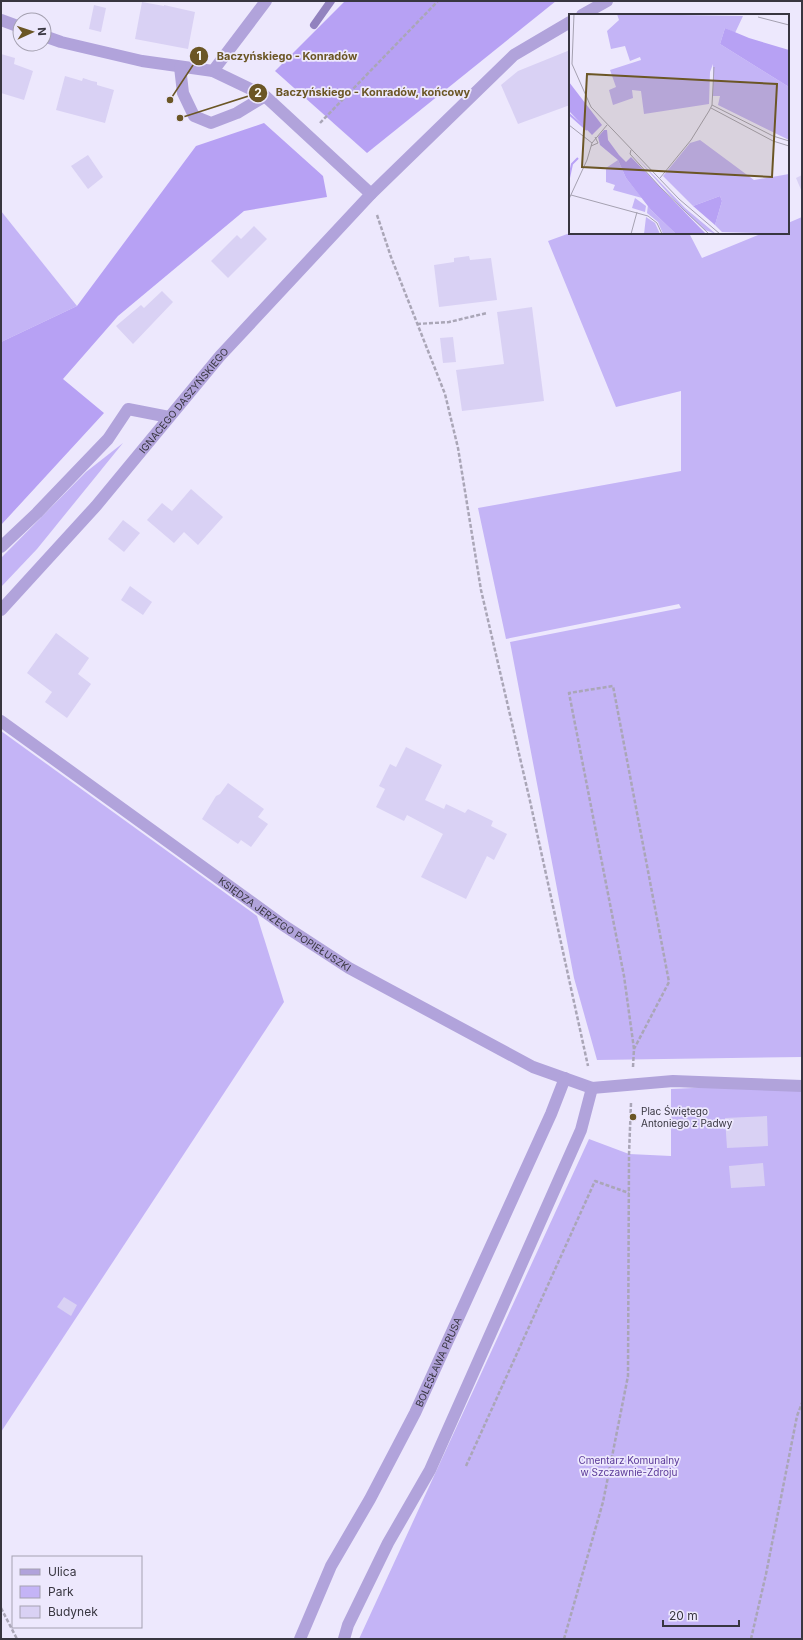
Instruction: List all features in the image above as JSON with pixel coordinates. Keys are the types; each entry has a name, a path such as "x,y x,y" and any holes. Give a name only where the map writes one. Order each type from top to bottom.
{"street":[{"path":"213,71 266,1"},
{"path":"584,14 607,1"},
{"path":"1,20 12,24"},
{"name":"IGNACEGO DASZYŃSKIEGO","path":"1,610 96,506 220,356 371,194 514,55 569,23"},
{"path":"52,39 142,61 213,71 265,96 371,194"},
{"path":"180,67 183,93 194,116 211,123 237,112 265,96"},
{"path":"1,547 37,513 108,439 128,409 169,417"},
{"name":"KSIĘDZA JERZEGO POPIEŁUSZKI","path":"1,721 283,925 349,968 385,989 475,1035 533,1067 592,1088"},
{"name":"BOLESŁAWA PRUSA","path":"300,1639 331,1566 370,1499 415,1413 545,1127 565,1078"},
{"path":"344,1639 348,1625 388,1543 436,1456 581,1130 592,1088 673,1081 802,1086"}],"path":[{"path":"318,126 438,1"},
{"path":"371,194 391,257 446,394 458,448 481,590 530,801 592,1088"},
{"path":"417,324 449,322 487,313"},
{"path":"564,1639 603,1502 628,1376 629,1193 634,1049 624,976 570,693 613,686 669,982 634,1049"},
{"path":"466,1466 595,1181 629,1193"},
{"path":"750,1639 766,1574 797,1416 802,1403"},
{"path":"1,1608 17,1639"}],"green space":[{"path":"1,211 77,306 1,342"},
{"path":"802,217 802,1057 597,1060 574,978 510,642 681,608 679,604 506,639 478,508 681,471 681,391 616,407 548,241 569,233 690,234 702,258 761,234 789,234 789,223"},
{"path":"123,443 37,549 1,587 1,558 86,472"},
{"path":"1,731 257,916 284,1002 1,1432"},
{"name":"Cmentarz Komunalny w Szczawnie-Zdroju","path":"802,1083 802,1639 359,1639 589,1139 629,1154 671,1156 671,1089"}],"shaded area":[{"path":"345,1 556,1 367,153 275,71"},
{"path":"264,123 323,176 327,197 244,211 118,316 63,379 104,413 1,525 1,342 77,306 196,146"}],"building":[{"path":"142,2 195,12 188,49 135,39"},
{"path":"94,5 106,8 101,32 89,29"},
{"path":"569,50 569,105 518,124 501,85 518,71"},
{"path":"1,54 15,58 14,64 33,71 24,100 1,93"},
{"path":"65,76 82,81 83,78 97,82 97,85 114,90 105,123 56,110"},
{"path":"88,155 103,177 88,189 71,166"},
{"path":"802,175 802,192 796,178"},
{"path":"254,226 267,239 228,278 211,261 237,235 241,239"},
{"path":"469,256 470,260 491,258 497,300 439,307 434,265 454,262 454,258"},
{"path":"162,291 173,302 133,344 116,326 141,305 144,308"},
{"path":"532,307 544,401 462,411 456,370 504,364 497,312"},
{"path":"453,337 456,362 443,363 440,338"},
{"path":"191,489 223,517 198,545 184,532 174,543 147,520 162,503 172,511"},
{"path":"123,520 140,533 124,552 108,539"},
{"path":"130,586 152,602 143,615 121,600"},
{"path":"56,633 89,658 78,674 91,684 67,718 45,702 52,692 27,673"},
{"path":"406,747 442,765 425,800 444,809 446,804 465,813 468,809 493,821 491,826 507,834 494,860 487,856 466,899 421,877 443,834 407,815 404,821 376,807 385,789 379,786 390,764 396,767"},
{"path":"228,783 264,809 258,817 268,824 251,847 241,840 238,844 202,819 216,796 220,794"},
{"path":"767,1116 768,1146 727,1148 725,1118"},
{"path":"763,1163 765,1186 731,1188 729,1166"},
{"path":"64,1297 77,1305 71,1316 57,1307"}],"waterway":[{"path":"314,25 331,1"}],"place":[{"name":"Baczyńskiego - Konradów","path":"170,100"},
{"name":"Baczyńskiego - Konradów, końcowy","path":"180,118"},
{"name":"Plac Świętego Antoniego z Padwy","path":"633,1117"}]}
